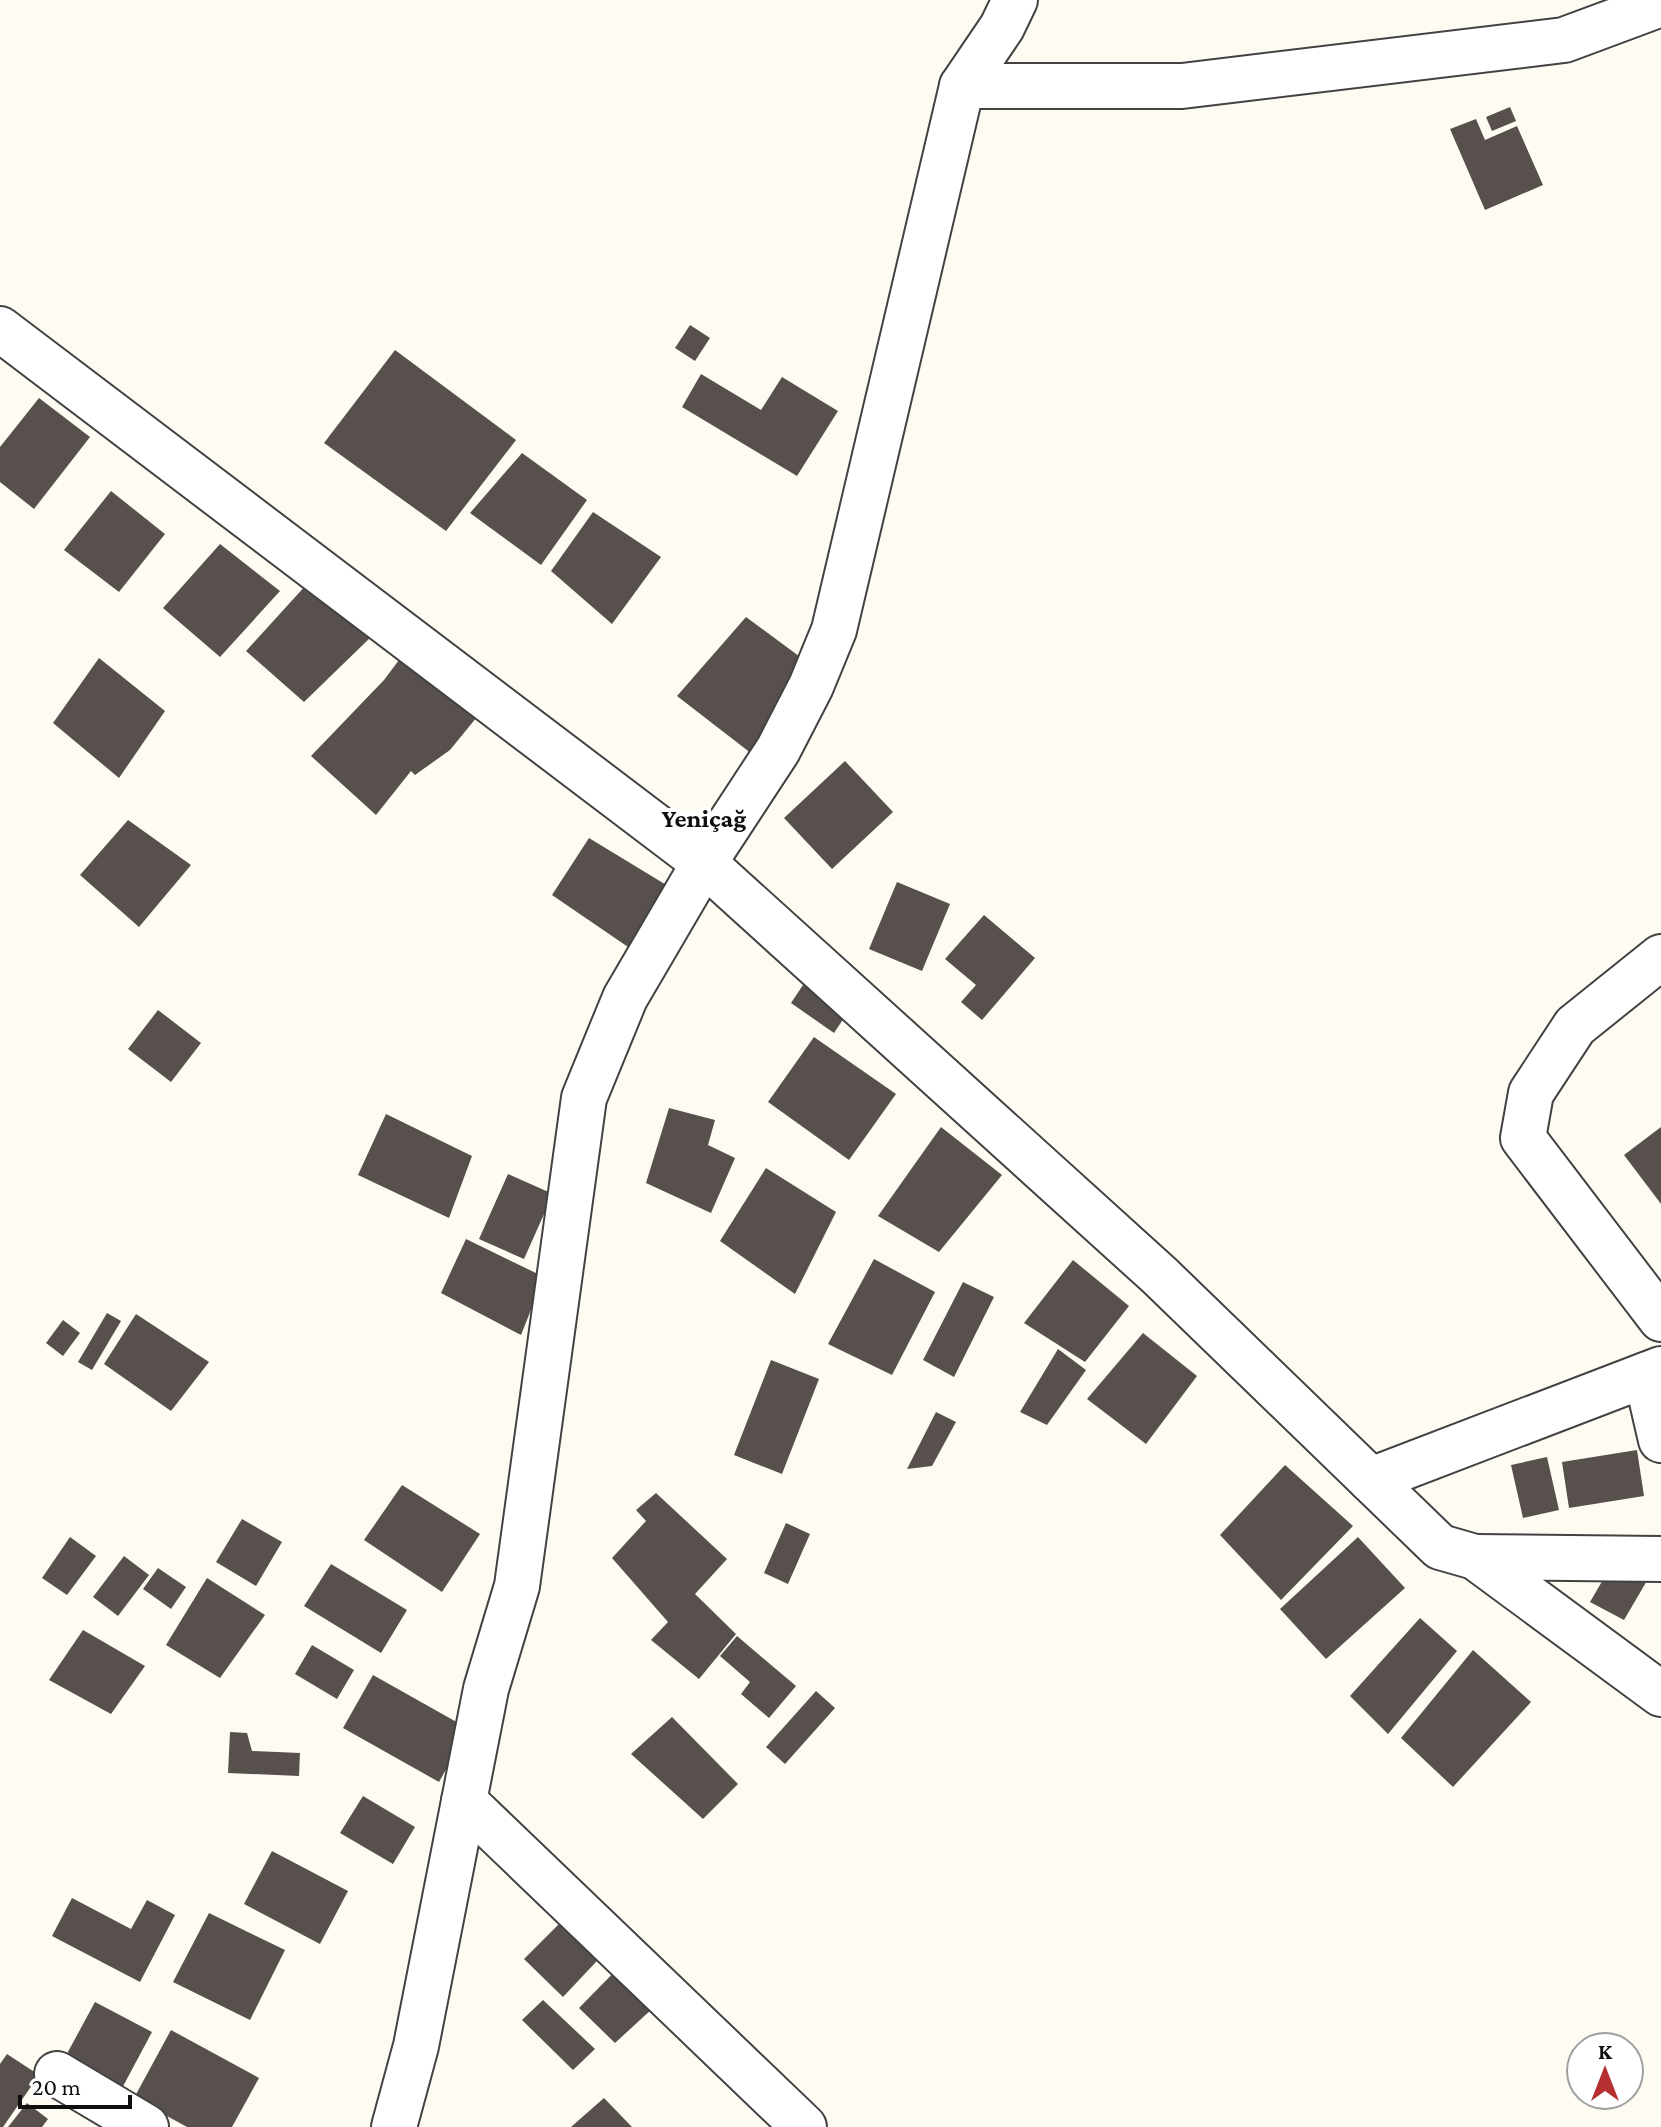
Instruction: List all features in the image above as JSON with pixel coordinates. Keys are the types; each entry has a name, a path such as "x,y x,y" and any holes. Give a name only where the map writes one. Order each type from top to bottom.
{"street":[{"path":"394,2127 416,2046 486,1689 517,1586 584,1098 625,998 704,863 778,750 811,686 834,630 962,86 1002,27 1015,0"},
{"path":"962,86 1198,85 1564,40 1661,4"},
{"path":"0,329 704,863 1159,1275 1440,1547 1475,1557 1661,1559"},
{"path":"1661,957 1575,1026 1531,1093 1523,1138 1661,1319"},
{"path":"1371,1480 1654,1372 1661,1440"},
{"path":"1475,1557 1661,1694"},
{"path":"464,1801 804,2127"},
{"path":"57,2074 146,2127"}],"building":[{"path":"1510,107 1516,121 1492,131 1486,117"},
{"path":"1476,119 1485,140 1517,126 1543,185 1485,210 1450,129"},
{"path":"690,325 710,338 695,361 675,348"},
{"path":"395,350 516,440 446,531 324,443"},
{"path":"701,374 761,410 782,377 838,411 797,476 682,407"},
{"path":"39,398 90,437 34,509 0,482 0,447"},
{"path":"522,453 587,500 541,565 470,513"},
{"path":"111,491 165,534 119,592 64,550"},
{"path":"593,512 661,557 612,624 551,571"},
{"path":"220,544 280,591 220,657 163,608"},
{"path":"307,584 373,635 304,702 246,651"},
{"path":"746,617 811,665 752,754 677,696"},
{"path":"405,652 481,712 450,750 415,775 411,771 376,815 311,756 384,680"},
{"path":"99,658 165,711 119,778 53,723"},
{"path":"845,761 893,812 832,869 784,818"},
{"path":"128,820 191,865 139,927 80,875"},
{"path":"589,838 668,886 631,949 552,895"},
{"path":"897,882 950,904 922,971 869,949"},
{"path":"984,915 1035,958 982,1020 961,1002 976,985 945,959"},
{"path":"803,985 846,1015 834,1033 791,1003"},
{"path":"158,1010 201,1043 171,1082 128,1049"},
{"path":"814,1037 896,1094 849,1160 768,1102"},
{"path":"669,1108 715,1120 708,1145 735,1158 711,1213 646,1183"},
{"path":"386,1114 472,1156 449,1218 358,1175"},
{"path":"941,1127 1002,1175 939,1252 878,1216"},
{"path":"1661,1127 1661,1204 1624,1155"},
{"path":"766,1168 836,1212 795,1294 720,1241"},
{"path":"508,1174 553,1194 524,1259 479,1239"},
{"path":"466,1239 544,1277 521,1335 441,1293"},
{"path":"874,1259 935,1292 892,1375 828,1344"},
{"path":"1073,1260 1129,1306 1085,1362 1024,1323"},
{"path":"963,1282 994,1297 954,1377 923,1360"},
{"path":"107,1313 121,1321 92,1370 78,1362"},
{"path":"136,1314 209,1362 171,1411 104,1364"},
{"path":"63,1320 80,1333 63,1356 46,1343"},
{"path":"1143,1333 1197,1376 1146,1444 1087,1399"},
{"path":"1058,1349 1086,1370 1047,1425 1020,1412"},
{"path":"771,1360 819,1379 782,1474 734,1455"},
{"path":"936,1412 956,1422 932,1466 907,1469"},
{"path":"1637,1450 1644,1496 1569,1508 1562,1462"},
{"path":"1547,1457 1559,1510 1523,1518 1511,1465"},
{"path":"1285,1465 1353,1526 1281,1600 1220,1535"},
{"path":"402,1485 480,1534 442,1592 364,1540"},
{"path":"656,1493 727,1559 695,1594 736,1634 699,1679 651,1640 668,1622 612,1558 646,1521 636,1510"},
{"path":"242,1519 282,1542 256,1586 216,1562"},
{"path":"786,1523 810,1534 788,1584 764,1573"},
{"path":"70,1537 96,1556 67,1595 42,1578"},
{"path":"1358,1537 1405,1588 1326,1659 1280,1609"},
{"path":"124,1556 149,1575 118,1616 93,1597"},
{"path":"331,1564 407,1610 381,1653 304,1606"},
{"path":"158,1568 186,1587 171,1609 143,1589"},
{"path":"207,1578 265,1615 220,1678 166,1645"},
{"path":"1604,1578 1648,1579 1624,1620 1590,1602"},
{"path":"1420,1618 1457,1651 1388,1734 1350,1696"},
{"path":"83,1630 145,1666 111,1714 49,1680"},
{"path":"737,1636 796,1686 769,1718 741,1694 750,1682 720,1656"},
{"path":"312,1645 354,1670 337,1699 295,1674"},
{"path":"1473,1650 1531,1702 1453,1787 1401,1738"},
{"path":"373,1675 469,1729 439,1782 343,1728"},
{"path":"816,1691 835,1708 785,1764 766,1747"},
{"path":"672,1717 738,1784 703,1819 631,1754"},
{"path":"230,1732 247,1733 252,1751 300,1753 299,1776 228,1773"},
{"path":"363,1796 415,1827 393,1864 340,1833"},
{"path":"272,1851 348,1891 320,1944 244,1904"},
{"path":"72,1898 131,1929 147,1900 175,1915 140,1982 52,1936"},
{"path":"574,1909 611,1946 563,1997 524,1959"},
{"path":"209,1913 285,1950 250,2020 173,1982"},
{"path":"627,1959 665,1997 615,2043 579,2008"},
{"path":"543,2000 595,2049 573,2070 522,2020"},
{"path":"95,2002 152,2032 120,2092 63,2061"},
{"path":"171,2030 259,2078 232,2127 187,2127 134,2098"},
{"path":"7,2054 39,2075 3,2127 0,2127 0,2064"},
{"path":"604,2098 632,2127 571,2127"},
{"path":"27,2103 48,2119 42,2127 8,2127"}],"district":[{"name":"Yeniçağ","path":"704,818"}]}
